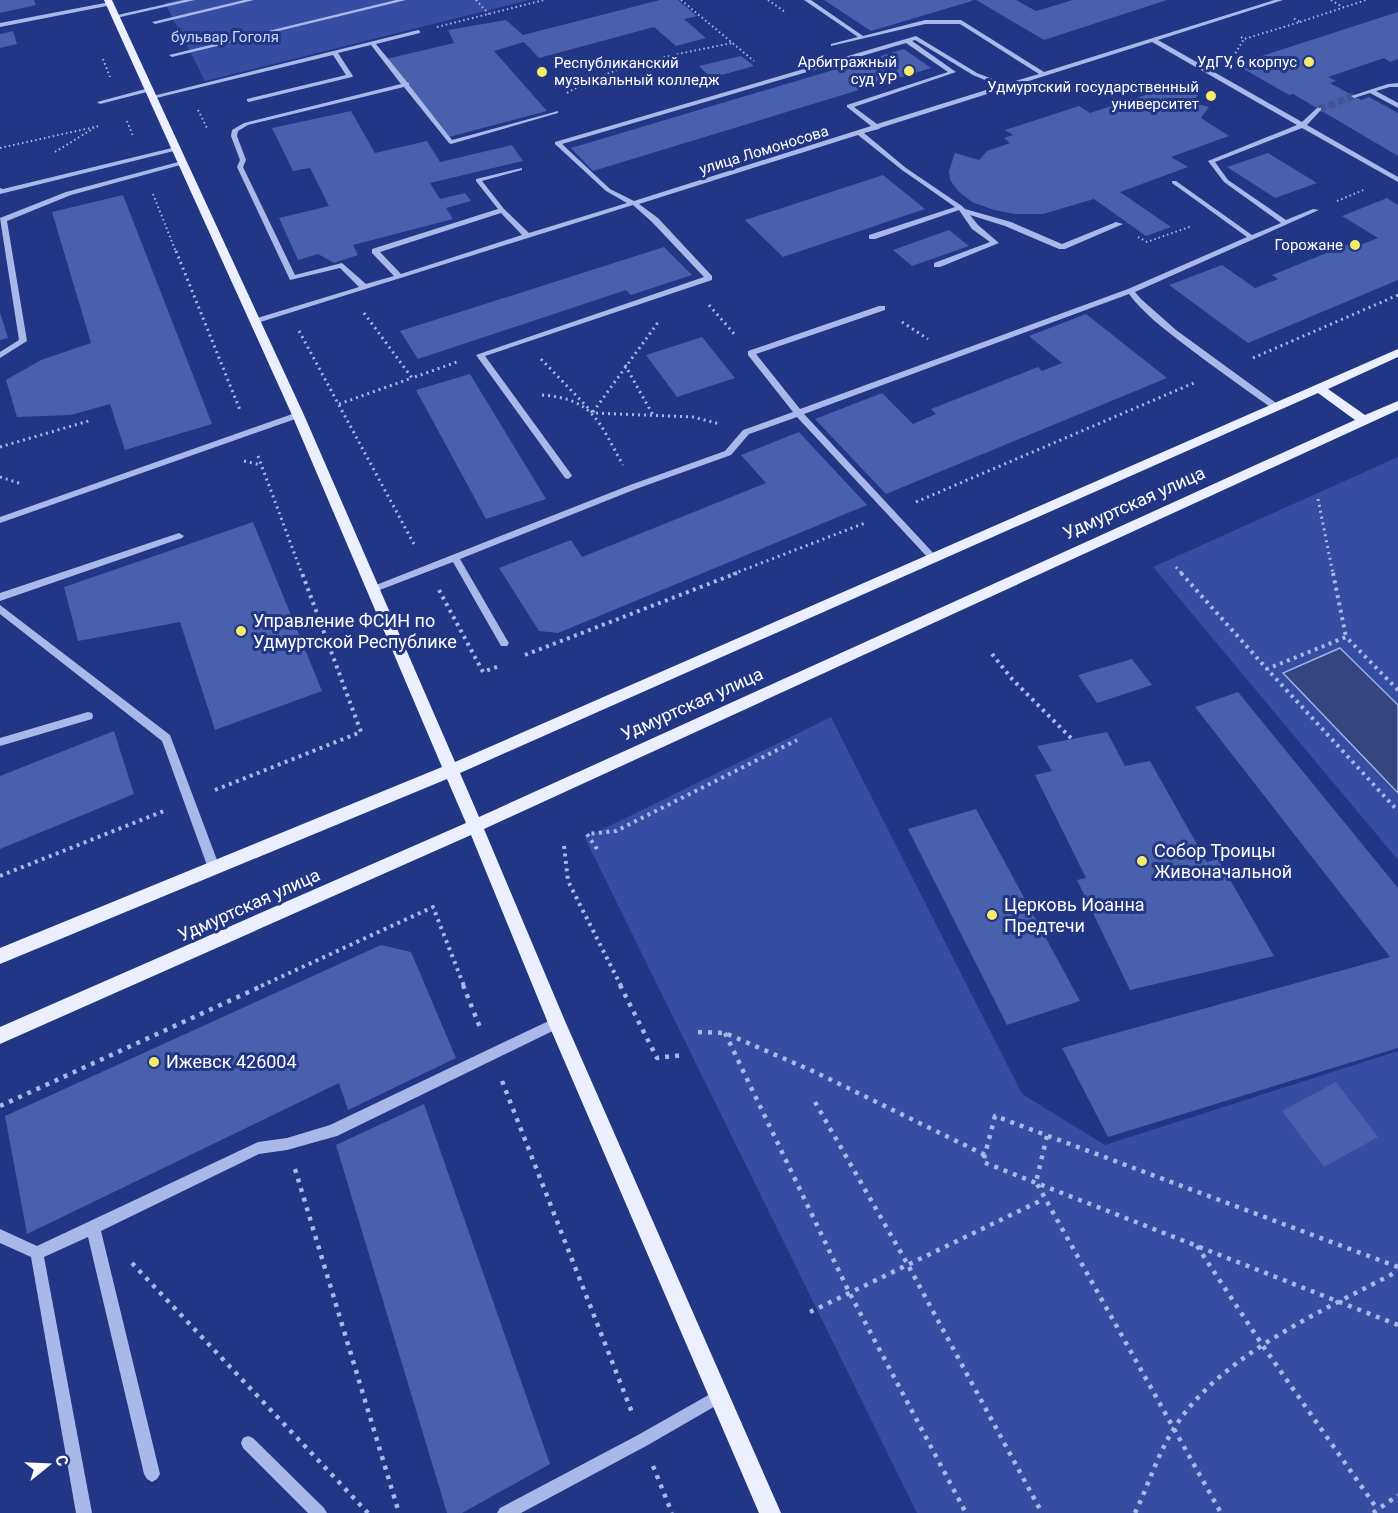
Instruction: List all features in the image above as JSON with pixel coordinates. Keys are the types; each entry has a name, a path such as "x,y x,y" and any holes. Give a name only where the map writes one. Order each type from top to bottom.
{"main road":[{"path":"109,2 298,415 452,770 557,1023 770,1513"},
{"name":"Удмуртская улица","path":"0,956 452,770 1398,353"},
{"path":"1319,388 1364,420"},
{"name":"Удмуртская улица","path":"0,1036 475,826 1398,405"}],"street":[{"path":"116,16 192,0"},
{"path":"155,22 250,0"},
{"path":"172,55 403,0"},
{"path":"807,0 863,38"},
{"name":"улица Ломоносова","path":"254,322 861,134 1280,0"},
{"path":"0,25 109,2"},
{"path":"833,45 925,22 961,22 1045,75"},
{"path":"100,102 187,88 418,32"},
{"path":"568,476 480,355 709,278 655,220 635,204 608,190 556,143 916,38 975,74 1006,87"},
{"path":"877,128 849,106 953,72 908,40"},
{"path":"1153,40 1396,179"},
{"path":"372,43 452,142 556,112"},
{"path":"249,100 351,76 334,52"},
{"path":"364,287 342,265 293,278 240,167 243,160 234,136 235,130 246,124 406,84"},
{"path":"1354,96 1390,85 1398,85"},
{"path":"1370,91 1398,106"},
{"path":"1286,223 1226,181 1211,161 1303,126 1319,109"},
{"path":"861,134 904,169 962,209 1008,224 1062,247 1119,224"},
{"path":"0,191 176,149"},
{"path":"0,356 23,341 3,220 42,202 182,163"},
{"path":"520,169 478,180 528,237"},
{"path":"1174,182 1252,238"},
{"path":"872,237 962,209"},
{"path":"937,265 995,243 975,227 962,209"},
{"path":"399,276 375,251 502,210"},
{"path":"374,589 633,487 729,453 746,432 1131,291 1315,210"},
{"path":"1131,291 1133,298 1155,317 1276,407"},
{"path":"882,308 751,353 798,413 933,558"},
{"path":"0,520 298,415"},
{"path":"0,597 179,536"},
{"path":"455,558 504,643"},
{"path":"0,609 166,738 214,868"},
{"path":"0,742 88,716"},
{"path":"0,1236 36,1253 258,1148 287,1144 332,1131 557,1023"},
{"path":"93,1228 152,1473"},
{"path":"36,1253 84,1513"},
{"path":"506,1513 643,1440 719,1396"},
{"path":"248,1443 320,1513"}],"path":[{"path":"476,0 489,14"},
{"path":"681,0 746,54"},
{"path":"1330,0 1344,7"},
{"path":"1300,22 1366,0"},
{"path":"84,9 118,98"},
{"path":"556,112 559,98 586,81 624,67 732,43"},
{"path":"187,88 210,134"},
{"path":"117,122 126,120 141,157"},
{"path":"0,148 107,124"},
{"path":"144,172 249,432 361,732"},
{"path":"1315,210 1396,179"},
{"path":"1119,224 1147,242 1199,224"},
{"path":"593,413 625,364 690,284 751,353"},
{"path":"515,659 891,513 1398,295"},
{"path":"882,308 954,356"},
{"path":"288,311 483,672 505,663"},
{"path":"364,313 412,378"},
{"path":"523,340 593,413 621,461 633,487"},
{"path":"339,404 480,355"},
{"path":"625,364 653,415"},
{"path":"541,395 566,397 593,413 693,417 746,432"},
{"path":"0,447 92,420"},
{"path":"1318,499 1346,638 1398,690"},
{"path":"1176,567 1266,669 1398,811"},
{"path":"1266,669 1346,638"},
{"path":"992,654 1011,679 1072,739"},
{"path":"597,849 587,834 616,831 797,740"},
{"path":"564,846 568,881 657,1058 683,1055"},
{"path":"0,1106 433,907 672,1513"},
{"path":"698,1032 725,1033 815,1072 985,1155"},
{"path":"725,1033 849,1292 966,1513"},
{"path":"815,1102 908,1265 1042,1513"},
{"path":"1398,1269 995,1116 983,1162 1398,1325"},
{"path":"1047,1136 1036,1182 1221,1513"},
{"path":"298,1179 399,1513"},
{"path":"810,1312 1044,1198"},
{"path":"93,1228 115,1245 369,1513"},
{"path":"1197,1246 1375,1511 1398,1495"},
{"path":"1136,1513 1174,1428 1208,1388 1263,1346 1398,1269"}],"green space":[{"name":"бульвар Гоголя","path":"178,0 529,0 205,81 165,3"},
{"path":"1398,457 1398,860 1153,567"},
{"path":"831,717 1022,1094 1105,1145 1398,1051 1398,1513 917,1513 585,838"}],"shaded area":[{"path":"1340,648 1398,705 1398,793 1283,673"}],"building":[{"path":"0,0 34,0 36,5 0,13"},
{"path":"660,0 678,0 697,16 684,19 706,38 676,46 654,27 539,58 524,42 494,51 547,111 449,137 386,59 454,43 448,30 506,20 523,35"},
{"path":"824,0 972,0 972,1 871,31"},
{"path":"976,0 1016,0 1036,11 1073,0 1167,0 1044,40"},
{"name":"УдГУ, 6 корпус","path":"1398,12 1398,59 1390,62 1384,58 1328,77 1336,81 1330,83 1361,100 1369,97 1398,113 1398,156 1293,94 1289,95 1242,68 1243,62"},
{"path":"13,31 17,44 0,48 0,34"},
{"path":"904,49 931,68 593,171 571,148"},
{"path":"741,56 754,66 711,78 699,66"},
{"path":"1176,85 1199,94 1192,102 1209,107 1201,118 1229,136 1171,157 1188,167 1120,192 1171,227 1146,236 1094,199 1043,214 1015,214 994,210 972,202 958,191 950,180 949,171 955,153 979,160 987,151 1010,143 1004,138 1013,135 1005,130 1079,106 1090,113"},
{"path":"351,111 375,153 427,141 440,162 512,145 523,161 430,183 440,199 465,193 471,201 446,208 453,219 353,245 358,255 334,263 318,254 298,260 279,218 329,206 310,168 293,171 272,128"},
{"path":"1268,153 1317,183 1275,198 1227,167"},
{"path":"883,175 925,209 783,257 745,220"},
{"path":"123,195 212,424 125,450 110,404 71,415 17,417 6,380 41,360 91,343 52,212"},
{"path":"1387,198 1398,205 1398,280 1248,343 1169,285 1222,265 1255,288 1278,279 1272,275 1354,242 1360,245 1378,238 1342,216"},
{"path":"949,230 969,246 912,266 893,250"},
{"path":"664,247 692,275 631,295 626,290 418,359 400,331"},
{"path":"0,312 8,338 0,340"},
{"path":"1086,314 1167,378 886,494 815,419 882,393 913,424 936,414 931,409 1038,367 1042,371 1062,363 1029,336"},
{"path":"702,337 735,378 677,397 646,355"},
{"path":"470,374 546,499 486,519 416,390"},
{"path":"799,432 867,505 558,633 539,631 499,568 571,540 582,557 766,483 741,455"},
{"name":"Управление ФСИН по Удмуртской Республике","path":"253,522 322,691 215,730 180,622 78,641 64,587"},
{"path":"1132,659 1152,685 1097,703 1078,675"},
{"path":"1238,692 1398,888 1398,1048 1108,1137 1062,1048 1390,957 1195,707"},
{"path":"114,731 134,794 0,849 0,776"},
{"name":"Собор Троицы Живоначальной","path":"1107,732 1125,766 1150,761 1207,862 1218,859 1274,956 1130,990 1077,880 1086,878 1035,775 1052,771 1037,746"},
{"name":"Церковь Иоанна Предтечи","path":"976,809 1080,1001 1007,1025 908,829"},
{"path":"381,945 411,952 456,1058 348,1110 339,1083 27,1234 5,1116"},
{"path":"1336,1082 1378,1137 1324,1167 1282,1111"},
{"path":"424,1104 550,1464 462,1513 447,1513 336,1145"}],"tunnel":[{"path":"1319,109 1354,96"}],"place":[{"name":"УдГУ, 6 корпус","path":"1309,62"},
{"name":"Арбитражный суд УР","path":"909,71"},
{"name":"Республиканский музыкальный колледж","path":"542,72"},
{"name":"Удмуртский государственный университет","path":"1211,96"},
{"name":"Горожане","path":"1355,245"},
{"name":"Управление ФСИН по Удмуртской Республике","path":"241,631"},
{"name":"Собор Троицы Живоначальной","path":"1142,861"},
{"name":"Церковь Иоанна Предтечи","path":"992,915"},
{"name":"Ижевск 426004","path":"154,1062"}]}
